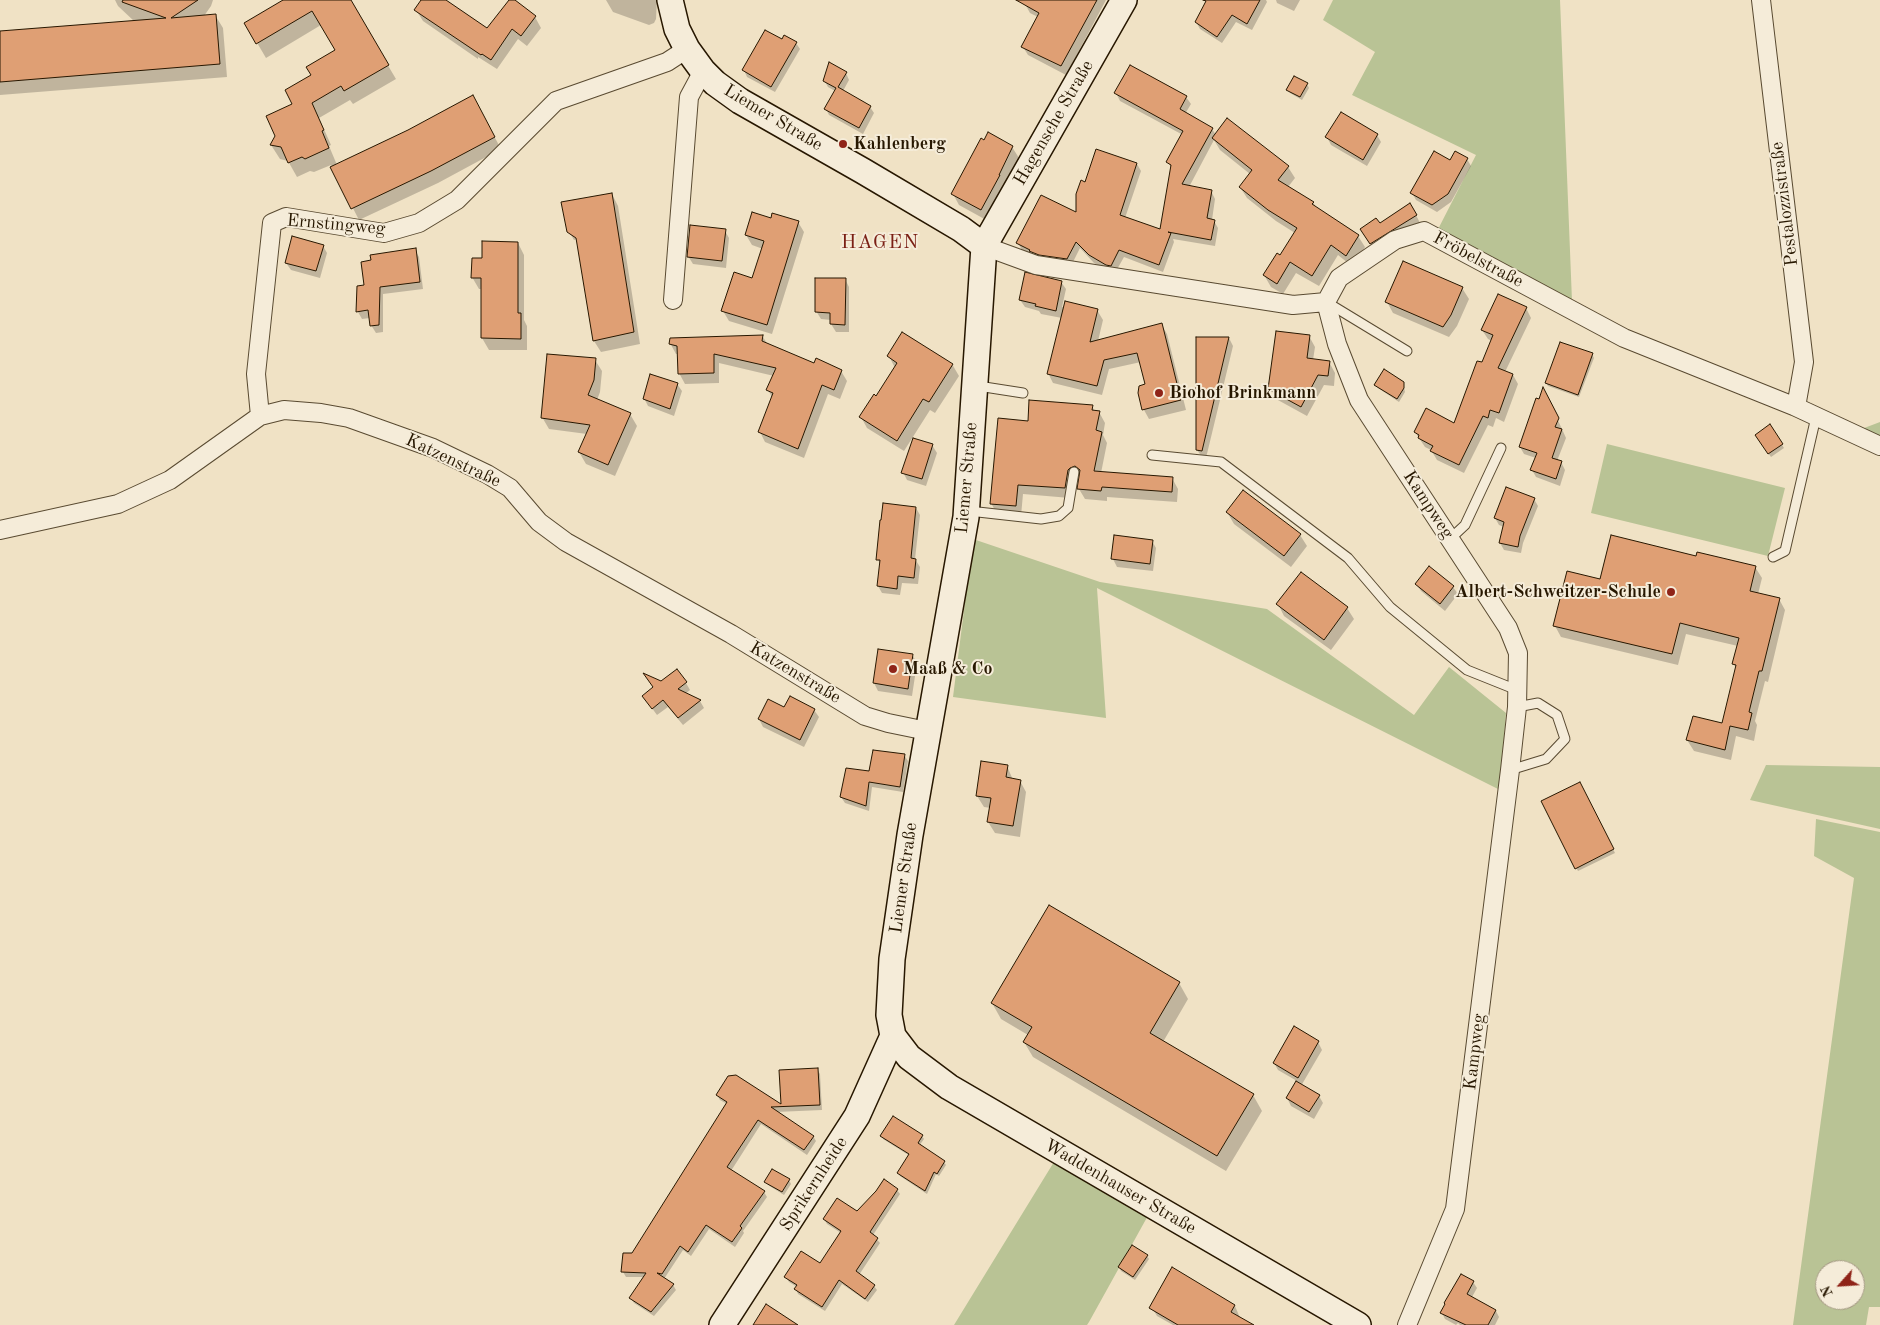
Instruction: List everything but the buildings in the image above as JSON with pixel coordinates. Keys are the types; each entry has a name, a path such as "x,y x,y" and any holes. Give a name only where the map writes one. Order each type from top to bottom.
{"main road":[{"name":"Liemer Straße","path":"670,0 677,29 687,49 703,71 715,83 740,101 863,170 961,229 984,246 966,511 927,731 926,768 892,959 889,1015 893,1036"},
{"name":"Hagensche Straße","path":"984,246 1124,0"},
{"name":"Sprikernheide","path":"722,1325 754,1285 823,1179 857,1116 893,1036"},
{"name":"Waddenhauser Straße","path":"893,1036 909,1057 949,1086 1358,1325"}],"street":[{"name":"Pestalozzistraße","path":"1761,0 1804,362 1796,406"},
{"name":"Ernstingweg","path":"260,416 256,374 272,223 286,217 384,233 419,223 457,200 556,100 667,62 687,49"},
{"path":"673,300 689,97 703,71"},
{"name":"Fröbelstraße","path":"1326,302 1339,278 1395,240 1424,231 1624,338 1796,406 1880,446"},
{"path":"984,246 1036,265 1293,305 1326,302"},
{"name":"Kampweg","path":"1326,302 1337,344 1359,400 1508,628 1518,653 1517,699 1510,770 1455,1209 1407,1325"},
{"name":"Katzenstraße","path":"0,530 118,504 170,480 260,416 284,410 349,418 433,448 486,474 510,488 539,522 566,542 731,634 865,716 927,731"}],"lane":[{"path":"1326,302 1407,351"},
{"path":"975,385 1023,392"},
{"path":"1773,557 1785,551 1816,417"},
{"path":"1450,539 1465,526 1501,448"},
{"path":"1152,455 1221,462 1348,558 1390,607 1467,670 1517,699 1538,703 1557,715 1565,739 1546,759 1510,770"},
{"path":"966,511 1042,519 1059,516 1068,508 1074,472"}],"green space":[{"path":"1333,0 1560,0 1572,301 1432,241 1476,155 1352,95 1375,52 1323,20"},
{"path":"1880,422 1880,439 1859,430"},
{"path":"1607,444 1785,488 1768,556 1591,513"},
{"path":"973,539 1100,582 1267,609 1414,715 1449,667 1506,713 1500,790 1097,588 1106,718 953,697"},
{"path":"1766,765 1880,767 1880,829 1750,800"},
{"path":"1816,819 1880,832 1880,1307 1869,1307 1866,1325 1793,1325 1854,878 1814,856"},
{"path":"1057,1157 1150,1212 1089,1322 1087,1325 954,1325"}],"place":[{"name":"Kahlenberg","path":"843,144"},
{"name":"Biohof Brinkmann","path":"1159,393"},
{"name":"Albert-Schweitzer-Schule","path":"1671,592"},
{"name":"Maaß & Co","path":"893,669"}],"district":[{"name":"HAGEN","path":"880,243"}]}
